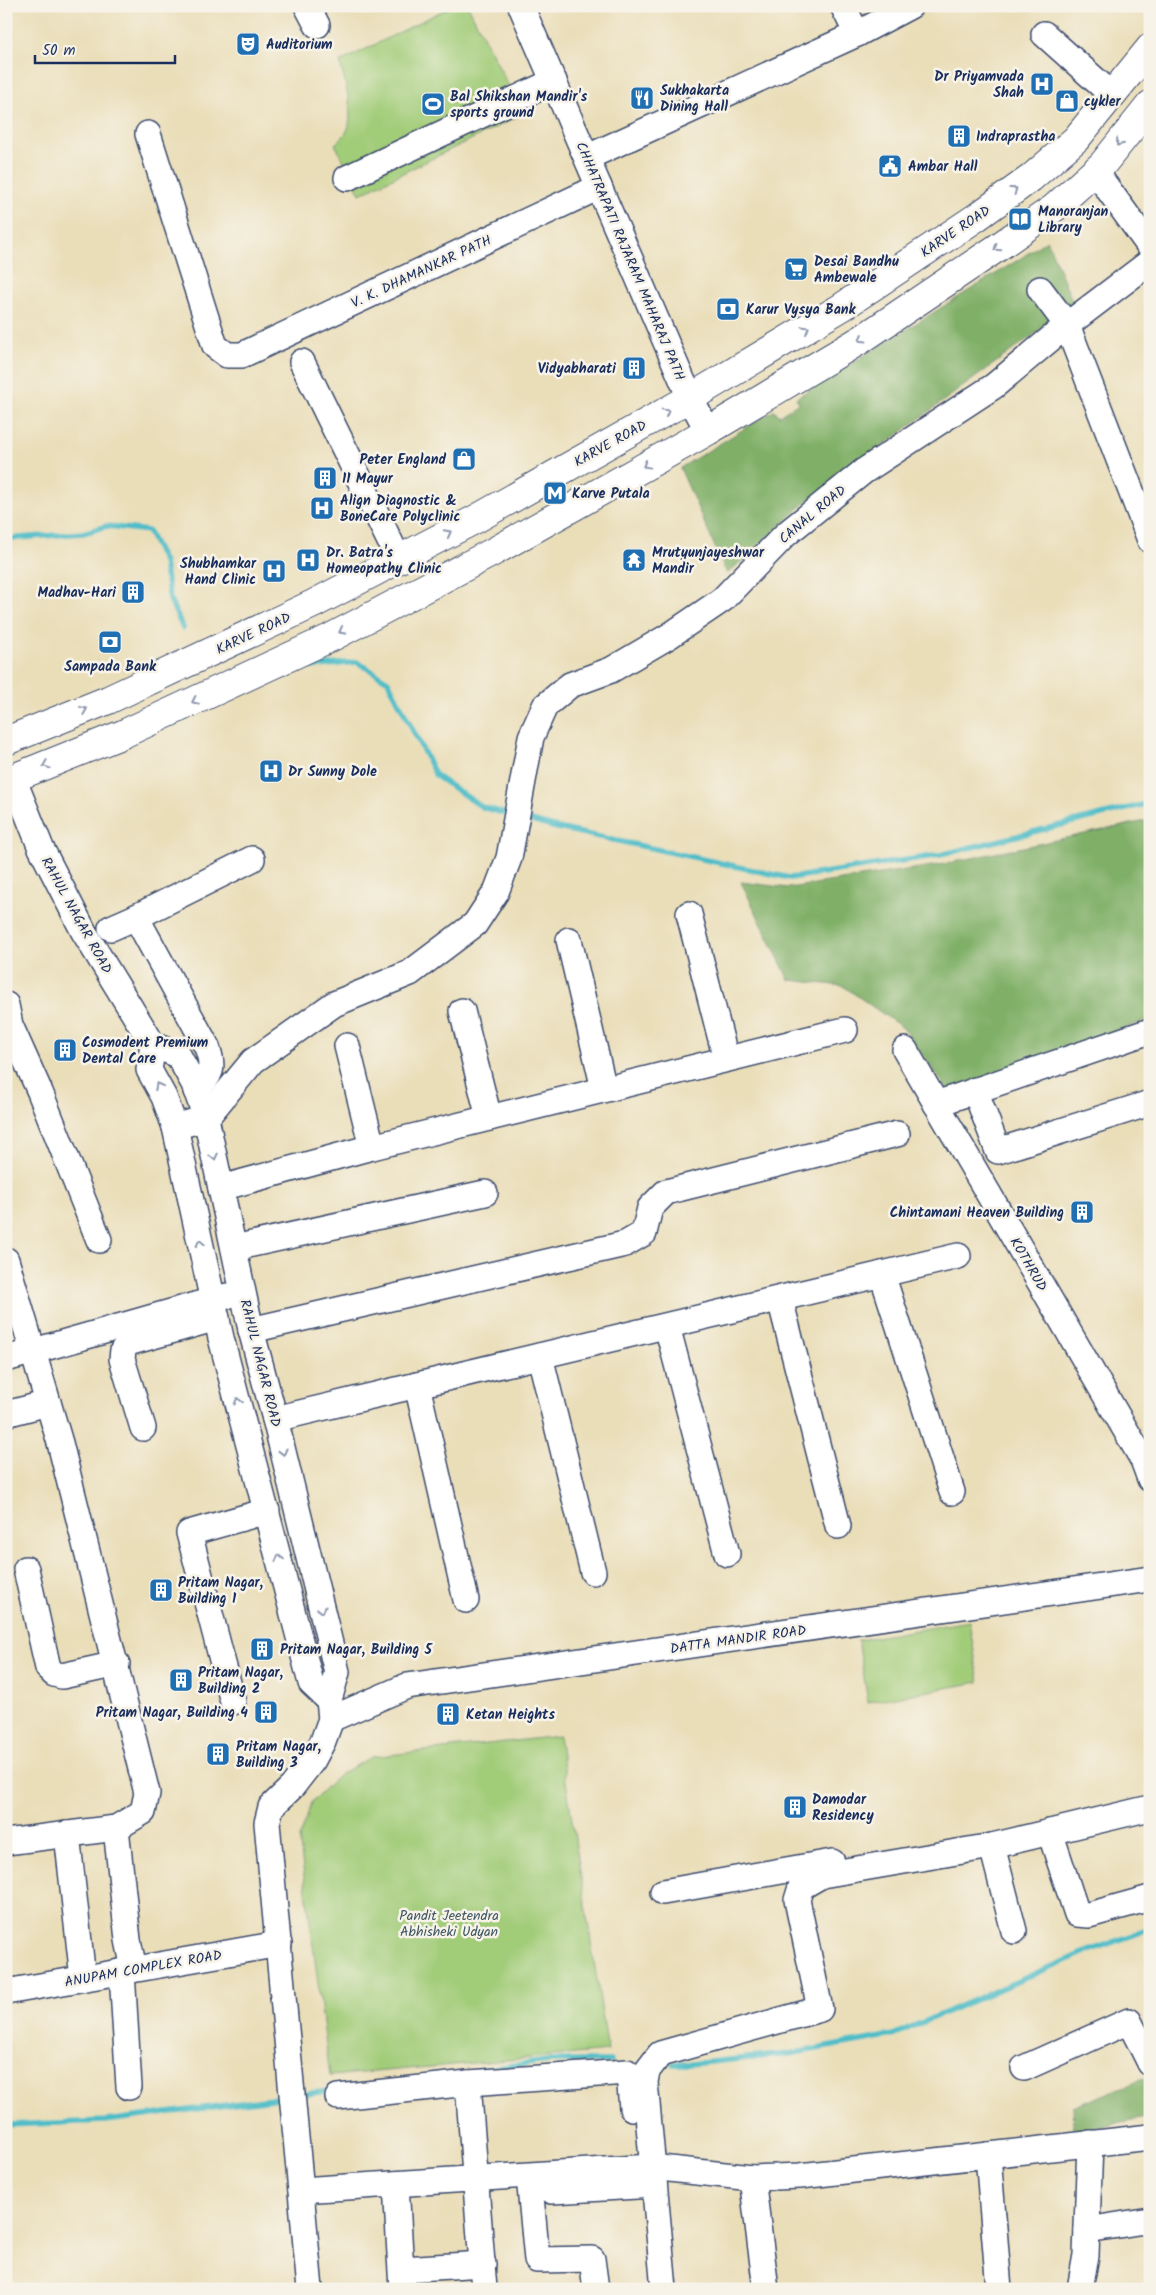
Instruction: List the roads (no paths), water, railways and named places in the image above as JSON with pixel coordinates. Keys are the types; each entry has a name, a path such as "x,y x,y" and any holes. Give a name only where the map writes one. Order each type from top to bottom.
{"main road":[{"name":"KARVE ROAD","path":"6,741 108,700 313,604 398,560 690,398 842,307 1031,178 1076,138 1150,48"},
{"path":"10,780 123,734 330,638 493,552 708,431 862,339 1054,208 1095,171 1150,105"}],"street":[{"name":"CHHATRAPATI RAJARAM MAHARAJ PATH","path":"521,6 588,157 599,187 690,398 708,431"},
{"path":"843,6 857,34"},
{"path":"588,157 857,34 910,6"},
{"path":"1044,34 1111,94"},
{"path":"347,178 554,81"},
{"name":"V. K. DHAMANKAR PATH","path":"148,134 215,346 227,355 242,355 599,187"},
{"path":"1095,171 1150,247"},
{"name":"CANAL ROAD","path":"206,1118 253,1061 334,1004 410,973 475,924 496,892 509,858 532,737 545,706 570,685 611,670 669,636 722,600 786,534 857,477 994,386 1150,262"},
{"path":"1040,289 1068,326 1150,540"},
{"path":"302,362 398,560"},
{"name":"RAHUL NAGAR ROAD","path":"10,780 41,848 84,932 153,1045 178,1055 196,1091 206,1118 251,1330 275,1419 336,1672 323,1741 313,1760 292,1787 271,1807 267,1823 310,2289"},
{"path":"111,928 252,859"},
{"path":"689,914 726,1059"},
{"path":"136,917 212,1060 211,1072 196,1091"},
{"path":"569,940 604,1089"},
{"path":"6,1005 10,1025 40,1092 98,1240"},
{"path":"462,1011 489,1118"},
{"path":"221,1188 372,1146 845,1030"},
{"path":"936,1104 1150,1031"},
{"path":"153,1045 149,1070 164,1098 174,1127 215,1308 311,1683 330,1709"},
{"path":"347,1046 372,1146"},
{"name":"KOTHRUD","path":"905,1050 1147,1466"},
{"path":"975,1090 998,1151 1150,1103"},
{"path":"174,1127 206,1118"},
{"path":"251,1330 625,1244 644,1233 650,1208 666,1192 897,1134"},
{"path":"234,1248 485,1193"},
{"path":"275,1419 958,1256"},
{"path":"6,1260 48,1403 117,1664 148,1793 143,1812 116,1828 6,1842"},
{"path":"882,1274 952,1492"},
{"path":"143,1428 122,1359 123,1350 128,1343 215,1308 243,1292"},
{"path":"780,1299 838,1526"},
{"path":"6,1359 215,1308"},
{"path":"667,1326 727,1554"},
{"path":"540,1356 593,1572"},
{"path":"417,1385 466,1600"},
{"path":"6,1414 48,1403"},
{"path":"233,1702 189,1533 266,1511"},
{"path":"26,1569 48,1668 54,1674 62,1676 117,1664"},
{"name":"DATTA MANDIR ROAD","path":"330,1709 407,1686 1150,1579"},
{"path":"663,1892 971,1837 1150,1792"},
{"path":"664,2289 645,2082 648,2071 660,2054 820,2008 796,1900 801,1887 822,1875 992,1846 1150,1808"},
{"path":"116,1828 128,1940 130,2087"},
{"path":"1050,1832 1077,1914 1089,1915 1150,1898"},
{"path":"67,1834 83,1978"},
{"path":"992,1846 1014,1931"},
{"name":"ANUPAM COMPLEX ROAD","path":"6,1992 279,1944"},
{"path":"1024,2068 1129,2021 1150,2063"},
{"path":"338,2097 468,2083 627,2072 629,2075 633,2133"},
{"path":"468,2083 477,2179 484,2289"},
{"path":"301,2190 477,2179 530,2184 653,2176 752,2178 800,2176 1150,2137"},
{"path":"1080,2289 1086,2255 1090,2144"},
{"path":"988,2155 999,2289"},
{"path":"752,2178 766,2289"},
{"path":"396,2184 402,2279 482,2264"},
{"path":"530,2184 537,2260 592,2258 596,2289"},
{"path":"1087,2230 1150,2220"}],"waterway":[{"path":"6,539 83,533 107,526 148,531 164,562 170,600 183,628"},
{"path":"310,667 357,662 388,681 436,776 482,807 510,815"},
{"path":"521,818 553,827 790,878 940,855 1150,803"},
{"path":"674,2064 789,2054 893,2035 1083,1953 1150,1929"},
{"path":"480,2070 548,2061 610,2061"},
{"path":"299,2095 335,2090"},
{"path":"6,2125 106,2121 287,2097"}],"place":[{"name":"Auditorium","path":"248,44"},
{"name":"Dr Priyamvada Shah","path":"1042,84"},
{"name":"Sukhakarta Dining Hall","path":"642,98"},
{"name":"cykler","path":"1067,101"},
{"name":"Bal Shikshan Mandir's sports ground","path":"433,104"},
{"name":"Indraprastha","path":"959,136"},
{"name":"Ambar Hall","path":"890,166"},
{"name":"Manoranjan Library","path":"1020,219"},
{"name":"Desai Bandhu Ambewale","path":"796,269"},
{"name":"Karur Vysya Bank","path":"728,309"},
{"name":"Vidyabharati","path":"634,368"},
{"name":"Peter England","path":"464,459"},
{"name":"11 Mayur","path":"325,478"},
{"name":"Karve Putala","path":"555,493"},
{"name":"Align Diagnostic & BoneCare Polyclinic","path":"322,508"},
{"name":"Dr. Batra's Homeopathy Clinic","path":"308,560"},
{"name":"Mrutyunjayeshwar Mandir","path":"634,560"},
{"name":"Shubhamkar Hand Clinic","path":"274,571"},
{"name":"Madhav-Hari","path":"133,592"},
{"name":"Sampada Bank","path":"110,642"},
{"name":"Dr Sunny Dole","path":"271,771"},
{"name":"Cosmodent Premium Dental Care","path":"65,1050"},
{"name":"Chintamani Heaven Building","path":"1082,1212"},
{"name":"Pritam Nagar, Building 1","path":"161,1590"},
{"name":"Pritam Nagar, Building 5","path":"262,1649"},
{"name":"Pritam Nagar, Building 2","path":"181,1680"},
{"name":"Pritam Nagar, Building 4","path":"266,1712"},
{"name":"Ketan Heights","path":"448,1714"},
{"name":"Pritam Nagar, Building 3","path":"218,1754"},
{"name":"Damodar Residency","path":"795,1807"}],"park label":[{"name":"Pandit Jeetendra Abhisheki Udyan","path":"449,1924"}]}
